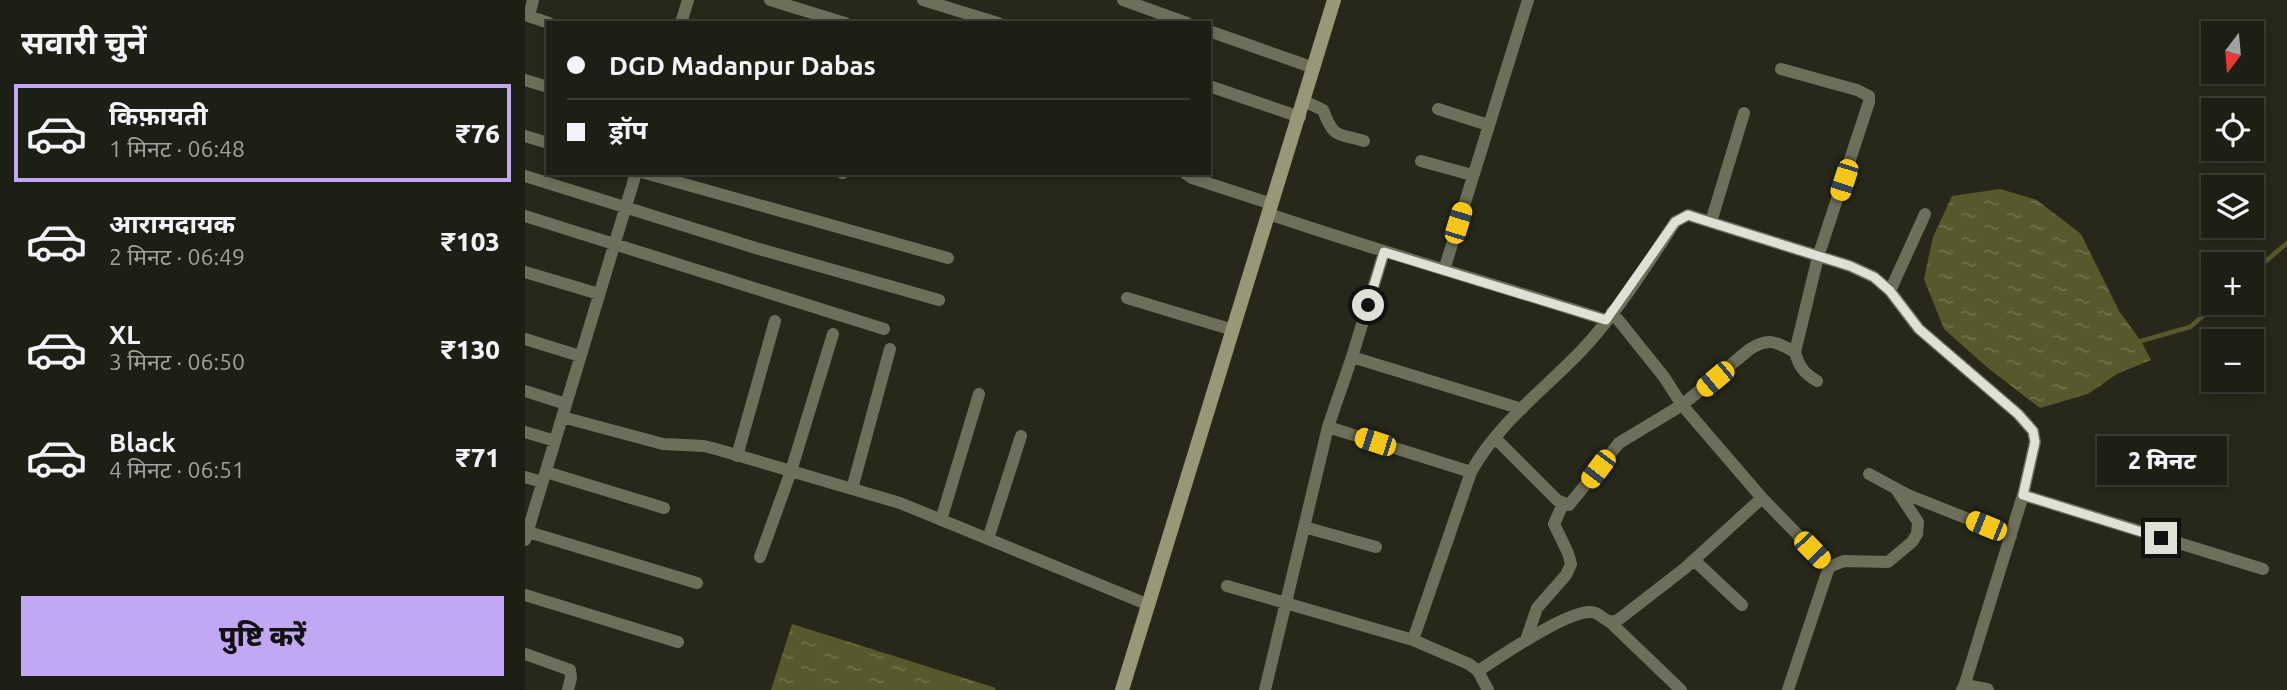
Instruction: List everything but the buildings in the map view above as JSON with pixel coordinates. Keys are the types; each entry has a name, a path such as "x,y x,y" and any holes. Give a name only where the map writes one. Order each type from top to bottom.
{"main road":[{"path":"1124,690 1300,117 1330,1"}],"street":[{"path":"533,0 527,16 546,22"},
{"path":"682,21 688,0"},
{"path":"769,0 838,21"},
{"path":"923,0 991,21"},
{"path":"1123,0 1181,21"},
{"path":"1444,270 1528,0"},
{"path":"1211,32 1314,68"},
{"path":"1781,69 1857,90 1868,96 1869,102 1818,257 1795,352 1806,375 1817,381"},
{"path":"525,80 546,86"},
{"path":"1211,87 1300,117"},
{"path":"1304,102 1324,110 1329,128 1333,132 1364,141"},
{"path":"1438,108 1487,125"},
{"path":"1711,222 1744,113"},
{"path":"525,136 546,142"},
{"path":"1421,161 1472,176"},
{"path":"635,175 526,534 697,583"},
{"path":"652,175 948,258"},
{"path":"1188,175 1384,252 1609,316 1664,377 1682,405 1762,498 1829,568"},
{"path":"525,176 939,300"},
{"path":"1890,291 1925,214"},
{"path":"1413,640 1471,472 1483,450 1584,348 1675,222 1688,215 1850,266 1874,277 1890,291 1919,329 2018,414 2033,431 2035,442 2023,495 1963,690"},
{"path":"525,216 884,329"},
{"path":"1265,690 1328,427 1384,252"},
{"path":"525,272 599,294"},
{"path":"1126,298 1233,330"},
{"path":"737,456 775,321"},
{"path":"760,557 791,471 833,334"},
{"path":"525,339 580,356"},
{"path":"1495,438 1563,503 1569,505 1619,443 1682,405 1762,342 1772,342 1795,352"},
{"path":"852,489 890,349"},
{"path":"1352,357 1522,409"},
{"path":"525,391 564,410 663,444 704,446 900,503 1149,605"},
{"path":"941,520 979,394"},
{"path":"1328,427 1471,472"},
{"path":"525,432 555,441"},
{"path":"988,539 1021,436"},
{"path":"1869,474 1896,489 2011,536"},
{"path":"525,477 544,477 664,508"},
{"path":"1788,690 1829,568 1844,561 1888,562 1912,542 1917,534 1918,522 1896,489"},
{"path":"2023,495 2263,569"},
{"path":"1610,622 1625,616 1695,560 1762,498"},
{"path":"1526,640 1537,608 1566,575 1571,564 1554,524 1563,503"},
{"path":"1304,527 1376,547"},
{"path":"1695,560 1742,605"},
{"path":"1227,586 1413,640 1469,663 1478,671 1488,690"},
{"path":"525,595 678,642"},
{"path":"1478,671 1526,640 1578,614 1590,611 1610,622 1681,690"},
{"path":"525,654 570,670 568,690"},
{"path":"1963,690 1970,687 1987,690"}],"water":[{"path":"2000,189 2037,200 2081,234 2119,311 2151,360 2117,374 2088,394 2040,408 1988,368 1944,329 1924,279 1933,237 1952,196"},
{"path":"792,624 996,688 771,690"}],"waterway":[{"path":"2264,263 2287,243"},
{"path":"2141,341 2190,327 2204,315"}],"route":[{"path":"1368,305 1384,252 1606,320 1675,222 1688,215 1850,266 1874,277 1890,291 1919,329 2018,414 2033,431 2035,442 2023,495 2161,538"}]}
